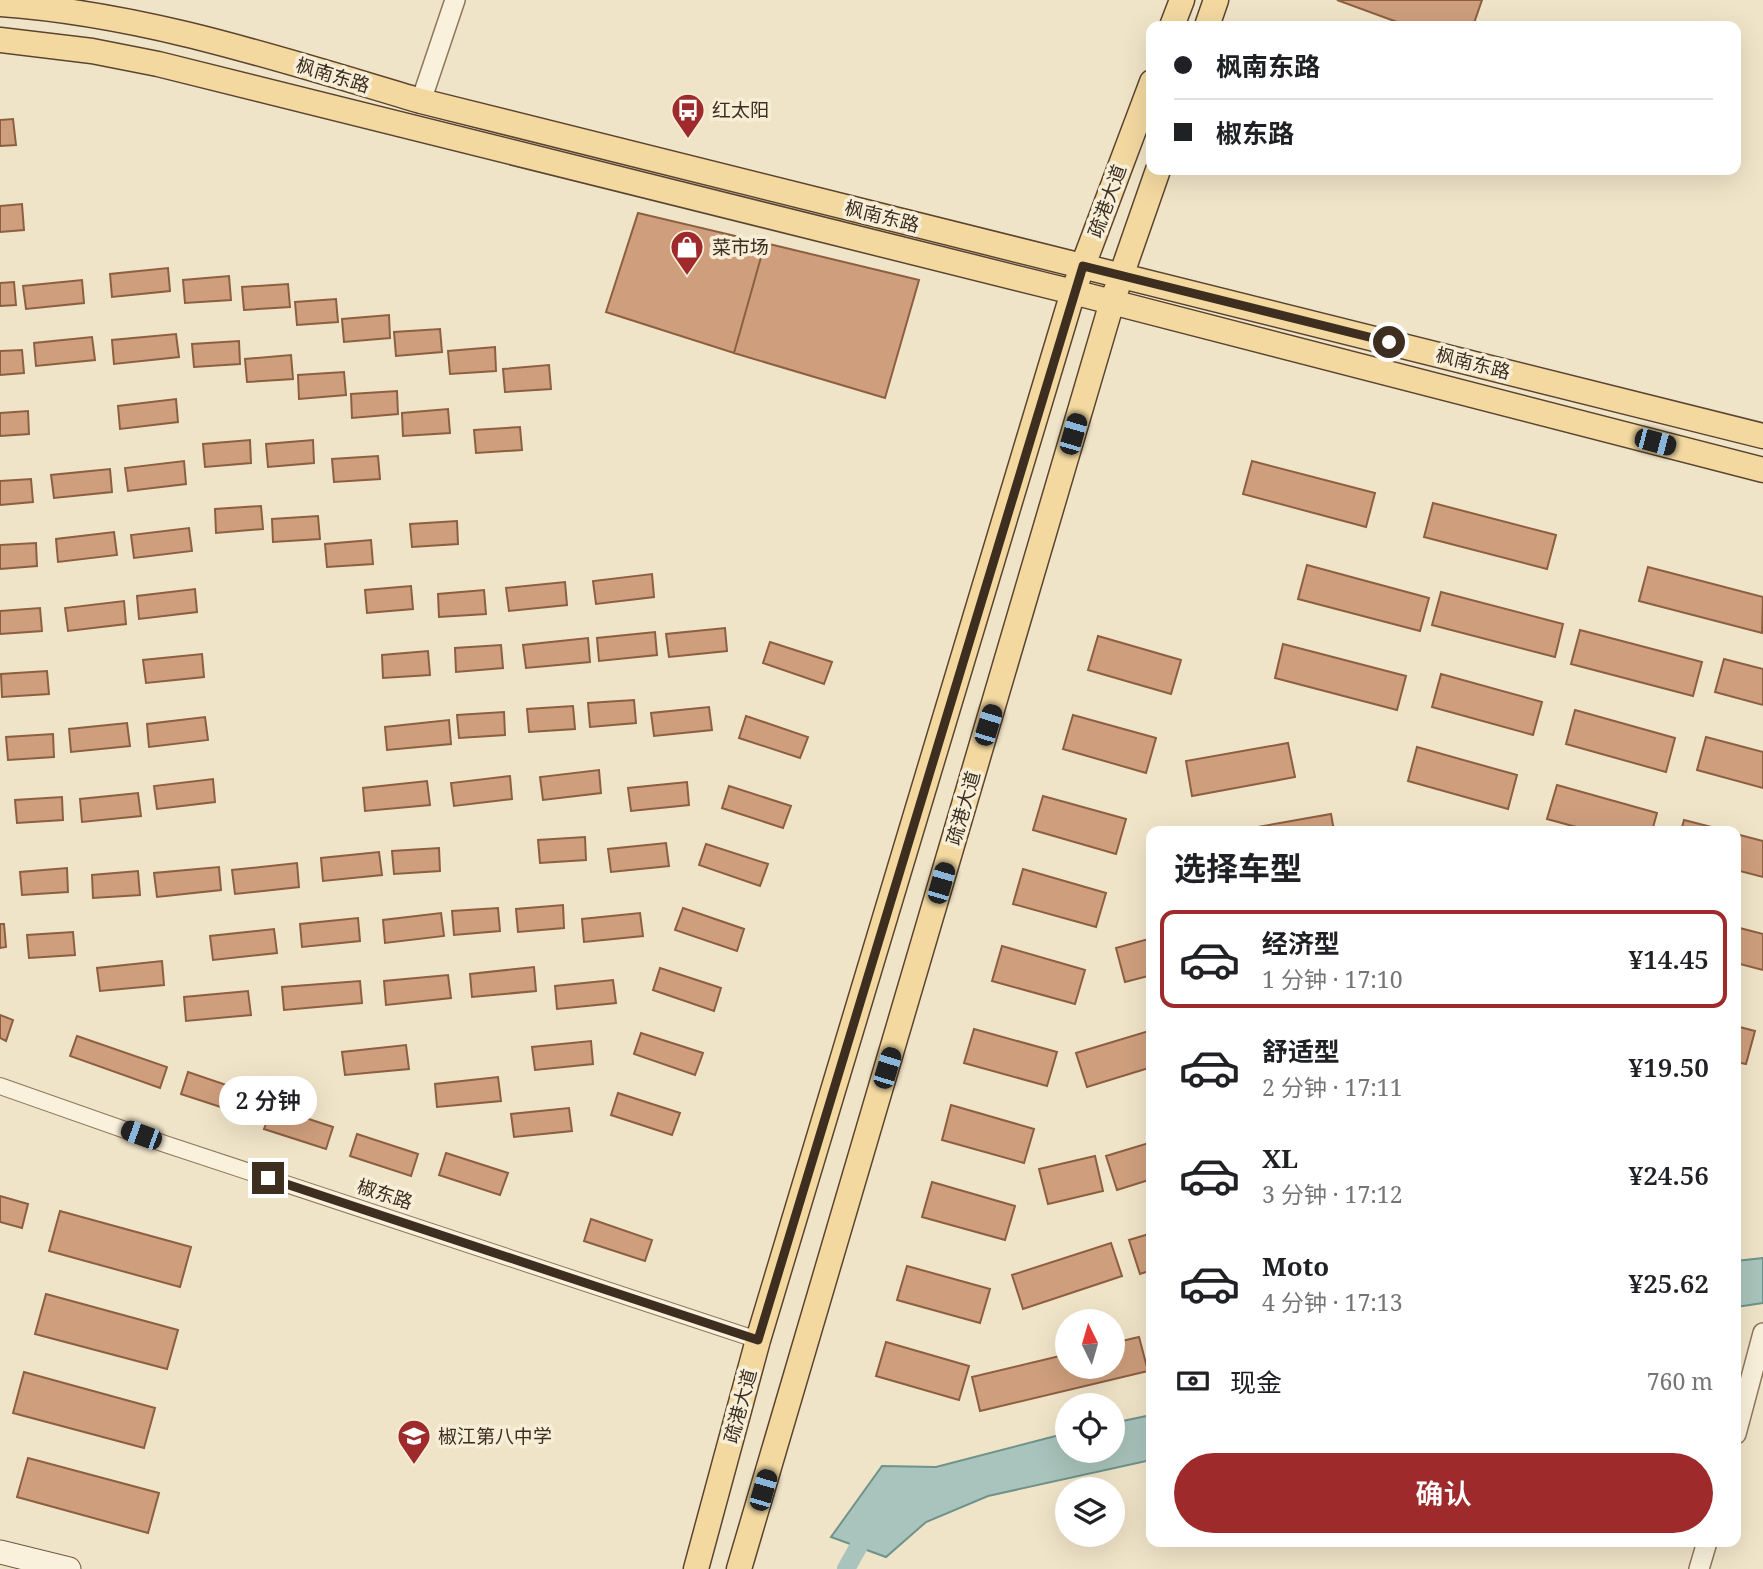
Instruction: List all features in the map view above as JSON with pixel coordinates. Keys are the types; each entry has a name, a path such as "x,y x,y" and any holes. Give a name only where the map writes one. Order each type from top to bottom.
{"main road":[{"path":"1174,21 1182,0"},
{"path":"1209,21 1216,0"},
{"name":"枫南东路","path":"0,4 93,15 219,41 421,101 1763,436"},
{"path":"0,40 92,51 158,64 1073,292 1763,470"},
{"name":"疏港大道","path":"696,1569 758,1340 1073,292 1146,98"},
{"name":"疏港大道","path":"739,1569 1112,303 1156,175"},
{"path":"0,1552 68,1569"}],"street":[{"path":"421,101 455,0"},
{"name":"椒东路","path":"0,1086 165,1144 758,1340"},
{"path":"1741,1415 1763,1333"},
{"path":"1699,1569 1706,1547"}],"water":[{"path":"1763,1258 1763,1303 1741,1306 1741,1260"},
{"path":"1146,1416 1146,1461 1074,1477 1055,1477 1055,1481 988,1496 926,1522 886,1557 831,1537 882,1466 936,1467 1055,1436 1055,1463 1125,1463 1125,1420"}],"building":[{"path":"1337,0 1482,0 1475,21 1394,21"},
{"path":"13,119 16,145 0,146 0,120"},
{"path":"22,204 24,230 0,232 0,206"},
{"name":"菜市场","path":"638,213 765,243 734,353 606,312"},
{"path":"765,243 919,280 885,398 734,353"},
{"path":"168,268 170,291 112,297 110,274"},
{"path":"229,276 231,300 185,303 183,280"},
{"path":"82,280 84,303 26,309 23,286"},
{"path":"14,282 16,305 0,306 0,283"},
{"path":"288,284 290,307 244,310 242,287"},
{"path":"336,299 338,322 297,325 295,302"},
{"path":"389,315 390,338 344,342 342,319"},
{"path":"440,329 442,352 396,356 394,332"},
{"path":"176,334 179,357 114,364 112,340"},
{"path":"92,337 95,360 36,366 34,343"},
{"path":"239,341 240,364 194,367 192,344"},
{"path":"495,347 496,371 450,374 448,351"},
{"path":"22,350 24,373 0,375 0,351"},
{"path":"291,355 293,379 247,382 245,359"},
{"path":"549,365 551,389 505,392 503,369"},
{"path":"344,372 346,395 299,399 298,375"},
{"path":"397,391 398,414 352,418 351,394"},
{"path":"176,399 178,422 120,429 118,406"},
{"path":"448,409 450,433 403,436 402,413"},
{"path":"28,411 29,434 0,436 0,413"},
{"path":"520,427 522,450 476,453 474,430"},
{"path":"250,440 251,463 205,467 203,444"},
{"path":"313,440 314,463 268,467 266,444"},
{"path":"378,456 380,479 334,482 332,459"},
{"path":"184,461 186,484 128,491 125,468"},
{"path":"1252,461 1375,493 1366,527 1243,494"},
{"path":"110,469 112,492 54,498 51,475"},
{"path":"31,479 33,502 0,505 0,481"},
{"path":"1433,503 1556,535 1547,569 1424,537"},
{"path":"261,506 263,529 216,533 215,509"},
{"path":"318,516 320,539 273,542 272,519"},
{"path":"457,521 458,544 412,547 410,524"},
{"path":"189,528 192,551 134,558 131,535"},
{"path":"114,532 117,555 58,562 56,539"},
{"path":"371,540 373,564 327,567 325,544"},
{"path":"36,543 37,566 0,569 0,545"},
{"path":"1307,565 1429,598 1420,631 1298,599"},
{"path":"1648,567 1763,597 1762,633 1639,601"},
{"path":"652,574 654,597 596,604 593,581"},
{"path":"565,582 567,605 509,611 506,588"},
{"path":"411,586 413,609 367,613 365,590"},
{"path":"195,589 197,612 139,619 137,596"},
{"path":"484,590 486,614 439,617 438,594"},
{"path":"1441,592 1563,624 1555,657 1432,625"},
{"path":"124,601 126,624 68,631 65,608"},
{"path":"40,608 42,631 0,634 0,611"},
{"path":"725,628 727,651 669,657 666,634"},
{"path":"1580,630 1702,662 1693,696 1571,664"},
{"path":"655,632 657,655 599,661 597,638"},
{"path":"1098,636 1181,660 1171,694 1088,670"},
{"path":"588,638 590,662 526,668 523,645"},
{"path":"770,642 832,662 824,684 763,663"},
{"path":"1283,644 1406,676 1397,710 1275,678"},
{"path":"501,645 503,668 456,672 455,648"},
{"path":"428,651 430,675 383,678 382,655"},
{"path":"202,654 204,677 146,683 143,660"},
{"path":"1724,659 1763,669 1763,705 1715,692"},
{"path":"47,671 49,694 2,697 1,674"},
{"path":"1441,674 1542,702 1533,735 1432,707"},
{"path":"634,700 636,723 590,727 588,703"},
{"path":"573,706 575,729 529,732 527,709"},
{"path":"709,707 712,730 654,736 651,713"},
{"path":"1575,710 1675,738 1666,772 1566,744"},
{"path":"504,712 505,735 459,738 457,715"},
{"path":"1073,715 1156,738 1146,773 1063,749"},
{"path":"746,716 808,737 800,758 739,738"},
{"path":"205,717 208,740 149,747 147,724"},
{"path":"449,720 451,744 387,750 385,727"},
{"path":"127,723 130,746 71,752 69,729"},
{"path":"53,734 54,757 8,760 6,737"},
{"path":"1706,737 1763,752 1763,788 1697,770"},
{"path":"1288,743 1295,777 1192,796 1186,761"},
{"path":"1417,747 1517,775 1508,809 1408,781"},
{"path":"599,770 601,793 543,800 540,777"},
{"path":"510,776 512,799 454,806 451,783"},
{"path":"213,779 215,802 157,809 154,786"},
{"path":"427,781 430,805 365,811 363,788"},
{"path":"687,782 689,805 631,811 628,788"},
{"path":"1557,785 1657,813 1653,826 1573,826 1547,819"},
{"path":"729,786 791,806 783,828 722,808"},
{"path":"138,793 141,816 82,822 80,799"},
{"path":"1043,796 1126,819 1116,854 1033,830"},
{"path":"62,797 63,820 17,823 15,800"},
{"path":"1331,814 1333,826 1263,826"},
{"path":"1684,820 1707,826 1682,826"},
{"path":"1741,835 1763,841 1763,877 1741,871"},
{"path":"585,837 586,860 540,863 538,840"},
{"path":"666,843 669,866 611,872 608,849"},
{"path":"706,844 768,864 760,886 699,865"},
{"path":"439,848 440,871 394,874 392,851"},
{"path":"379,852 382,875 323,881 321,858"},
{"path":"297,863 299,887 235,894 232,870"},
{"path":"219,867 221,890 157,897 154,873"},
{"path":"67,868 68,892 22,895 20,872"},
{"path":"1023,869 1106,893 1096,927 1013,904"},
{"path":"138,871 140,895 93,898 92,875"},
{"path":"563,905 564,928 518,932 516,909"},
{"path":"498,908 500,931 454,935 452,911"},
{"path":"683,908 744,929 737,951 675,930"},
{"path":"441,913 444,936 385,943 383,920"},
{"path":"640,913 643,936 584,942 582,919"},
{"path":"358,918 360,941 302,947 300,924"},
{"path":"0,924 4,924 6,947 0,948"},
{"path":"1741,928 1763,934 1763,970 1741,964"},
{"path":"274,929 277,953 213,960 210,936"},
{"path":"73,932 75,955 29,958 27,935"},
{"path":"1146,940 1146,977 1125,982 1116,948"},
{"path":"1002,946 1085,970 1075,1004 992,981"},
{"path":"162,961 164,985 100,991 97,968"},
{"path":"534,967 536,991 472,997 470,974"},
{"path":"660,968 721,988 714,1011 653,990"},
{"path":"448,975 451,998 386,1005 384,981"},
{"path":"613,980 616,1003 557,1009 555,986"},
{"path":"360,981 362,1003 284,1010 282,987"},
{"path":"248,991 251,1015 186,1021 184,997"},
{"path":"0,1015 13,1020 6,1041 0,1038"},
{"path":"1741,1027 1755,1031 1746,1064 1741,1063"},
{"path":"974,1029 1057,1052 1047,1086 964,1063"},
{"path":"1146,1032 1146,1069 1087,1087 1076,1053"},
{"path":"641,1033 703,1053 695,1075 634,1054"},
{"path":"77,1036 167,1067 160,1088 70,1056"},
{"path":"591,1041 593,1064 535,1070 532,1047"},
{"path":"406,1045 409,1069 345,1075 342,1052"},
{"path":"188,1072 250,1093 242,1114 181,1094"},
{"path":"498,1077 501,1101 437,1107 435,1084"},
{"path":"618,1093 680,1113 672,1135 611,1115"},
{"path":"951,1105 1034,1129 1024,1163 942,1140"},
{"path":"272,1107 333,1127 326,1149 264,1129"},
{"path":"569,1108 572,1131 514,1137 511,1114"},
{"path":"357,1134 418,1154 411,1176 350,1156"},
{"path":"1146,1144 1146,1181 1117,1190 1106,1156"},
{"path":"446,1153 508,1173 500,1195 439,1175"},
{"path":"1095,1156 1103,1191 1048,1204 1039,1169"},
{"path":"932,1182 1015,1206 1005,1240 922,1217"},
{"path":"0,1196 28,1204 22,1228 0,1222"},
{"path":"60,1211 191,1247 180,1287 49,1251"},
{"path":"591,1219 652,1240 645,1261 584,1241"},
{"path":"1146,1235 1146,1272 1140,1274 1129,1240"},
{"path":"1111,1243 1122,1276 1023,1309 1012,1275"},
{"path":"907,1266 990,1289 980,1323 897,1300"},
{"path":"46,1294 178,1330 167,1369 35,1334"},
{"path":"1139,1337 1146,1371 1125,1376 1125,1340"},
{"path":"886,1342 969,1366 959,1400 876,1376"},
{"path":"1055,1357 1055,1379 1114,1379 980,1411 972,1377"},
{"path":"24,1372 155,1408 144,1448 13,1413"},
{"path":"28,1458 159,1493 148,1533 17,1497"}],"waterway":[{"path":"846,1569 869,1528"}],"place":[{"name":"红太阳","path":"688,140"},
{"name":"菜市场","path":"687,277"},
{"name":"椒江第八中学","path":"414,1466"}],"route":[{"path":"268,1178 758,1340 1083,266 1389,342"}]}
